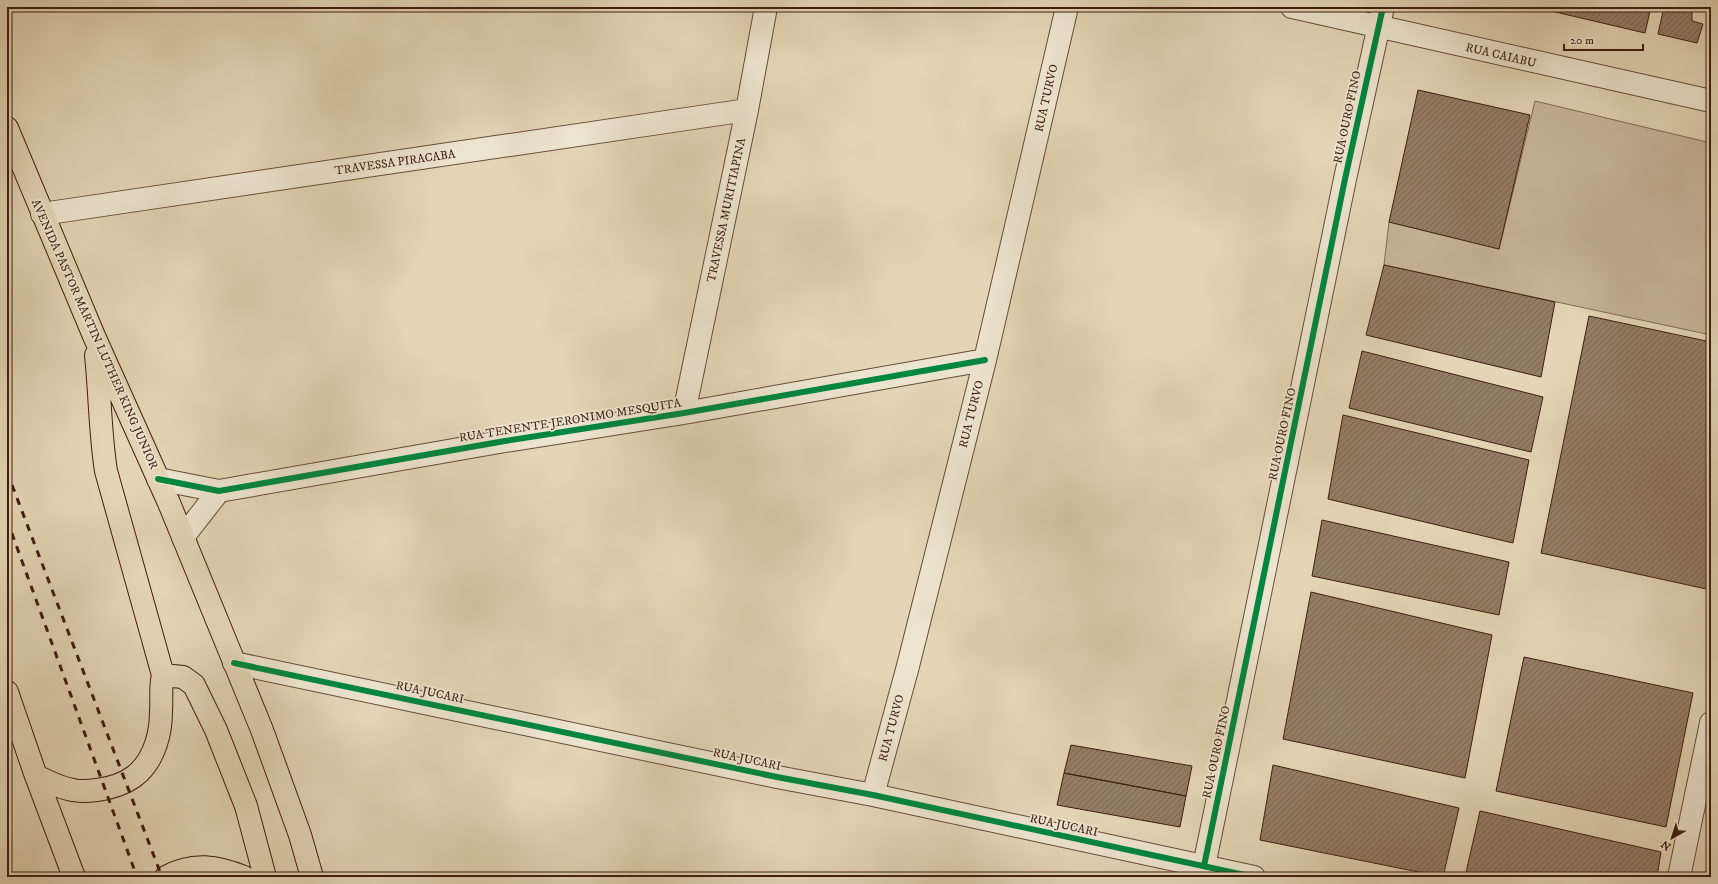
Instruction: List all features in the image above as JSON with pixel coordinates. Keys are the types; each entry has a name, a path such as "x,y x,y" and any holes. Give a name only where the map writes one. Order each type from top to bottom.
{"main road":[{"name":"AVENIDA PASTOR MARTIN LUTHER KING JUNIOR","path":"7,128 94,336 183,537 262,730 300,836 312,877"},
{"path":"36,776 57,786 74,791 92,791 114,788 131,779 146,765 156,744 162,714 161,681 163,675 106,471 102,447 100,390 94,336"},
{"path":"163,675 183,677 194,685 216,730 246,806 265,877"},
{"path":"7,692 36,776 74,877"},
{"path":"166,877 174,872 200,866 222,869 244,877"}],"street":[{"name":"TRAVESSA MURITIAPINA","path":"684,413 747,110 766,7"},
{"name":"RUA TURVO","path":"872,795 910,658 985,360 1067,7"},
{"name":"RUA CAIABU","path":"1292,7 1381,17 1711,101"},
{"name":"RUA OURO FINO","path":"1204,866 1345,179 1381,17"},
{"name":"TRAVESSA PIRACABA","path":"42,214 747,110"},
{"name":"RUA TENENTE JERONIMO MESQUITA","path":"158,480 219,491 505,441 684,413 985,360"},
{"path":"183,537 219,491"},
{"name":"RUA JUCARI","path":"234,664 777,777 872,795 1254,877"},
{"path":"1679,877 1711,723"}],"shaded area":[{"path":"1535,101 1711,143 1711,335 1384,265 1389,222 1499,249"}],"building":[{"path":"1552,7 1651,7 1645,33 1551,11"},
{"path":"1664,7 1692,7 1692,21 1703,24 1697,43 1658,34"},
{"path":"1418,90 1530,115 1499,249 1389,222"},
{"path":"1384,265 1555,302 1541,377 1366,335"},
{"path":"1589,316 1711,342 1711,590 1541,553"},
{"path":"1362,351 1543,397 1531,452 1349,408"},
{"path":"1343,415 1529,460 1513,543 1328,499"},
{"path":"1322,520 1509,562 1499,615 1312,576"},
{"path":"1311,592 1492,635 1465,778 1283,739"},
{"path":"1524,657 1693,693 1666,827 1496,791"},
{"path":"1071,745 1192,766 1186,796 1064,773"},
{"path":"1273,765 1459,808 1443,877 1260,840"},
{"path":"1064,773 1186,796 1180,827 1057,805"},
{"path":"1480,811 1661,852 1657,877 1465,877"}],"railway":[{"path":"7,472 162,877"},
{"path":"7,520 137,877"}],"cycle path":[{"path":"1204,866 1345,179 1383,7"},
{"path":"158,479 219,491 505,441 684,413 985,360"},
{"path":"234,663 777,777 873,795 1254,877"}]}
